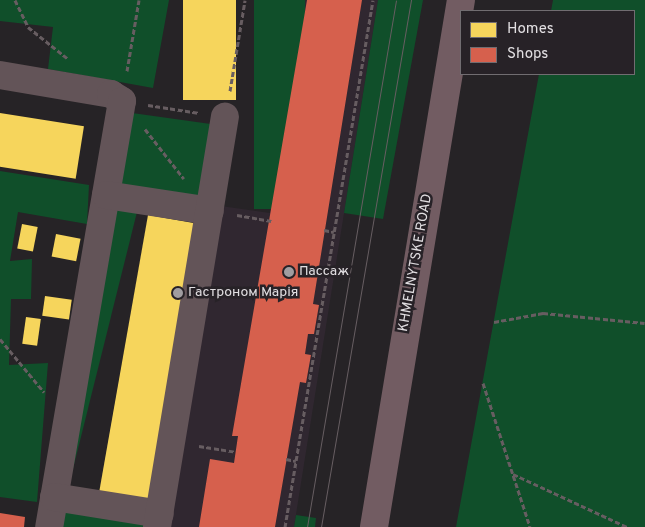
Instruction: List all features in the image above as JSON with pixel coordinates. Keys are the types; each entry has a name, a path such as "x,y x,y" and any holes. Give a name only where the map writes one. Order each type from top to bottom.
{"main road":[{"name":"KHMELNYTSKE ROAD","path":"374,527 461,0"}],"lane":[{"path":"0,75 111,94 122,101 69,424 49,527"},
{"path":"54,497 158,520 225,118"},
{"path":"106,195 210,211"}],"path":[{"path":"15,0 28,27 73,62"},
{"path":"139,0 122,101 225,118 245,0"},
{"path":"286,527 373,0"},
{"path":"324,230 334,232"},
{"path":"494,322 543,313 645,323"},
{"path":"0,339 69,424"},
{"path":"483,383 530,527"},
{"path":"171,442 235,452"},
{"path":"286,460 296,461"},
{"path":"513,474 627,527"}],"shaded area":[{"path":"305,0 378,0 294,527 169,527 221,206 270,213"}],"green space":[{"path":"0,0 169,0 153,88 48,69 53,27 0,21"},
{"path":"254,0 305,0 305,209 254,209"},
{"path":"378,0 423,0 383,219 344,213"},
{"path":"553,0 645,0 645,527 456,527 539,75 635,75 635,10 551,10"},
{"path":"125,112 216,125 205,203 114,190"},
{"path":"0,171 89,185 87,224 18,212 10,261 32,259 31,299 11,299 9,365 48,363 37,502 0,497"},
{"path":"114,201 138,207 69,486 44,480"},
{"path":"59,502 150,527 55,527"},
{"path":"296,515 316,518 315,527 294,527"}],"building: Homes":[{"path":"183,0 236,0 236,100 183,100"},
{"path":"0,113 84,126 76,179 0,167"},
{"path":"148,215 199,224 150,502 99,493"},
{"path":"22,224 38,227 33,252 17,249"},
{"path":"56,234 81,239 76,261 52,257"},
{"path":"45,296 72,300 69,320 42,316"},
{"path":"26,317 41,319 37,346 22,344"}],"building: Shops":[{"name":"Пассаж","path":"307,0 362,0 313,304 319,305 314,334 308,334 305,354 311,355 306,383 300,382 275,527 199,527 210,459 234,463 238,436 232,436"},
{"path":"0,513 25,517 24,527 0,527"}],"tram line":[{"path":"307,527 396,0"},
{"path":"321,527 411,0"}],"place":[{"name":"Пассаж","path":"289,272"},
{"name":"Гастроном Марія","path":"178,293"}]}
